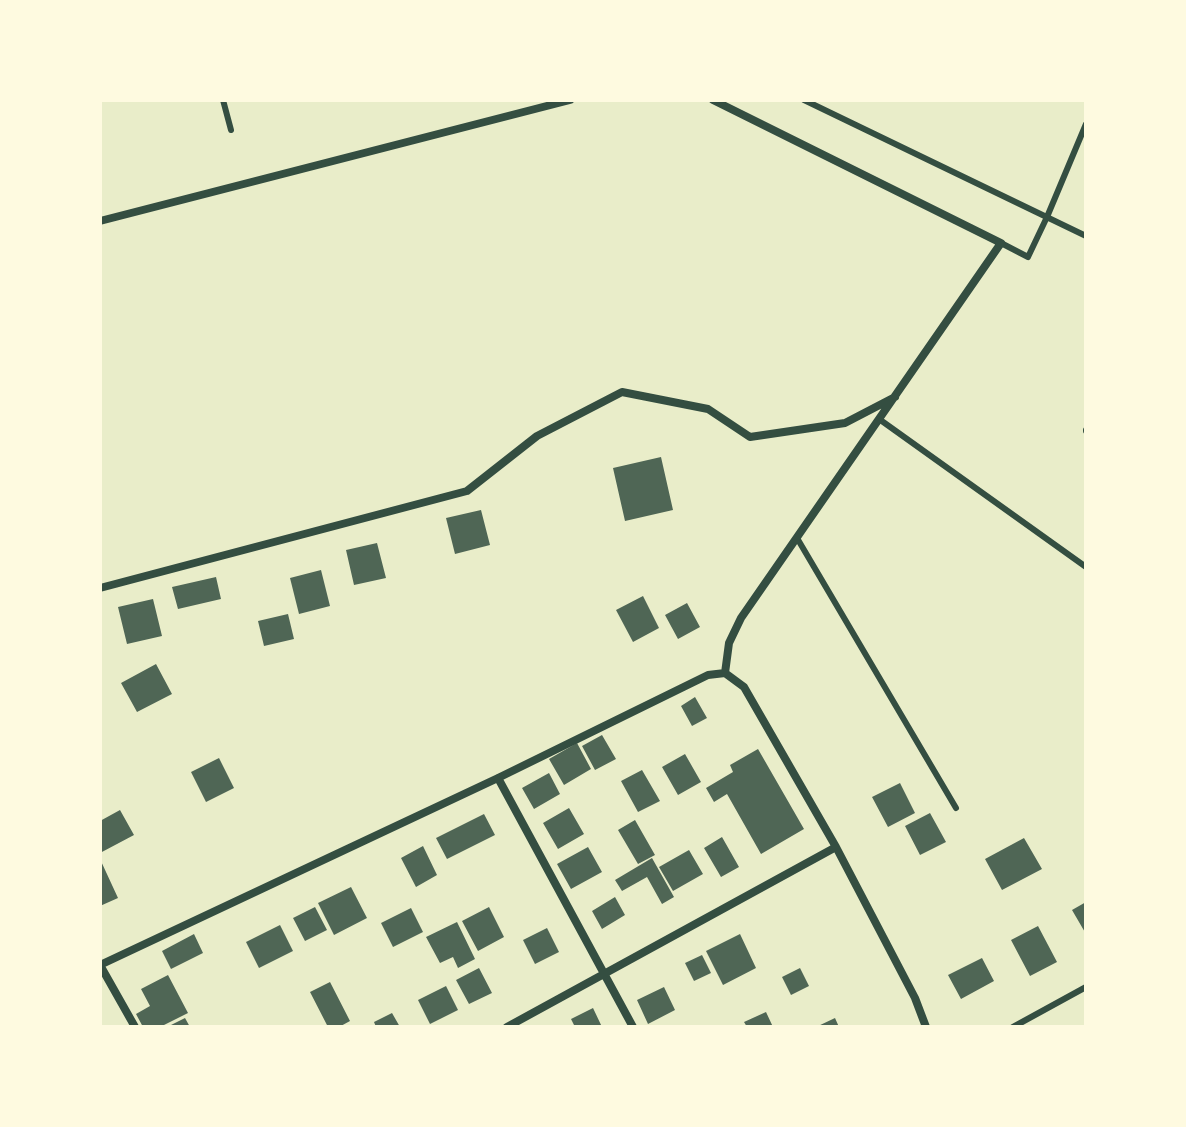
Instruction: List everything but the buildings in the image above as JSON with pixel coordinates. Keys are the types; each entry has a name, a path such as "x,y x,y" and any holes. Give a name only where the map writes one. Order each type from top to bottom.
{"street":[{"path":"100,221 570,100"},
{"path":"713,100 1001,243 741,618 729,643 725,673"},
{"path":"100,588 467,491 537,436 622,392 708,409 750,437 845,423 895,397"},
{"path":"135,1027 100,965 498,778 708,675 725,673 744,687 836,847 915,998 926,1027"},
{"path":"498,778 633,1027"},
{"path":"507,1027 836,847"}],"lane":[{"path":"223,100 231,130"},
{"path":"804,100 1086,236"},
{"path":"1001,243 1028,257 1086,124"},
{"path":"879,419 1086,567"},
{"path":"797,538 956,808"},
{"path":"1013,1027 1086,987"}]}
